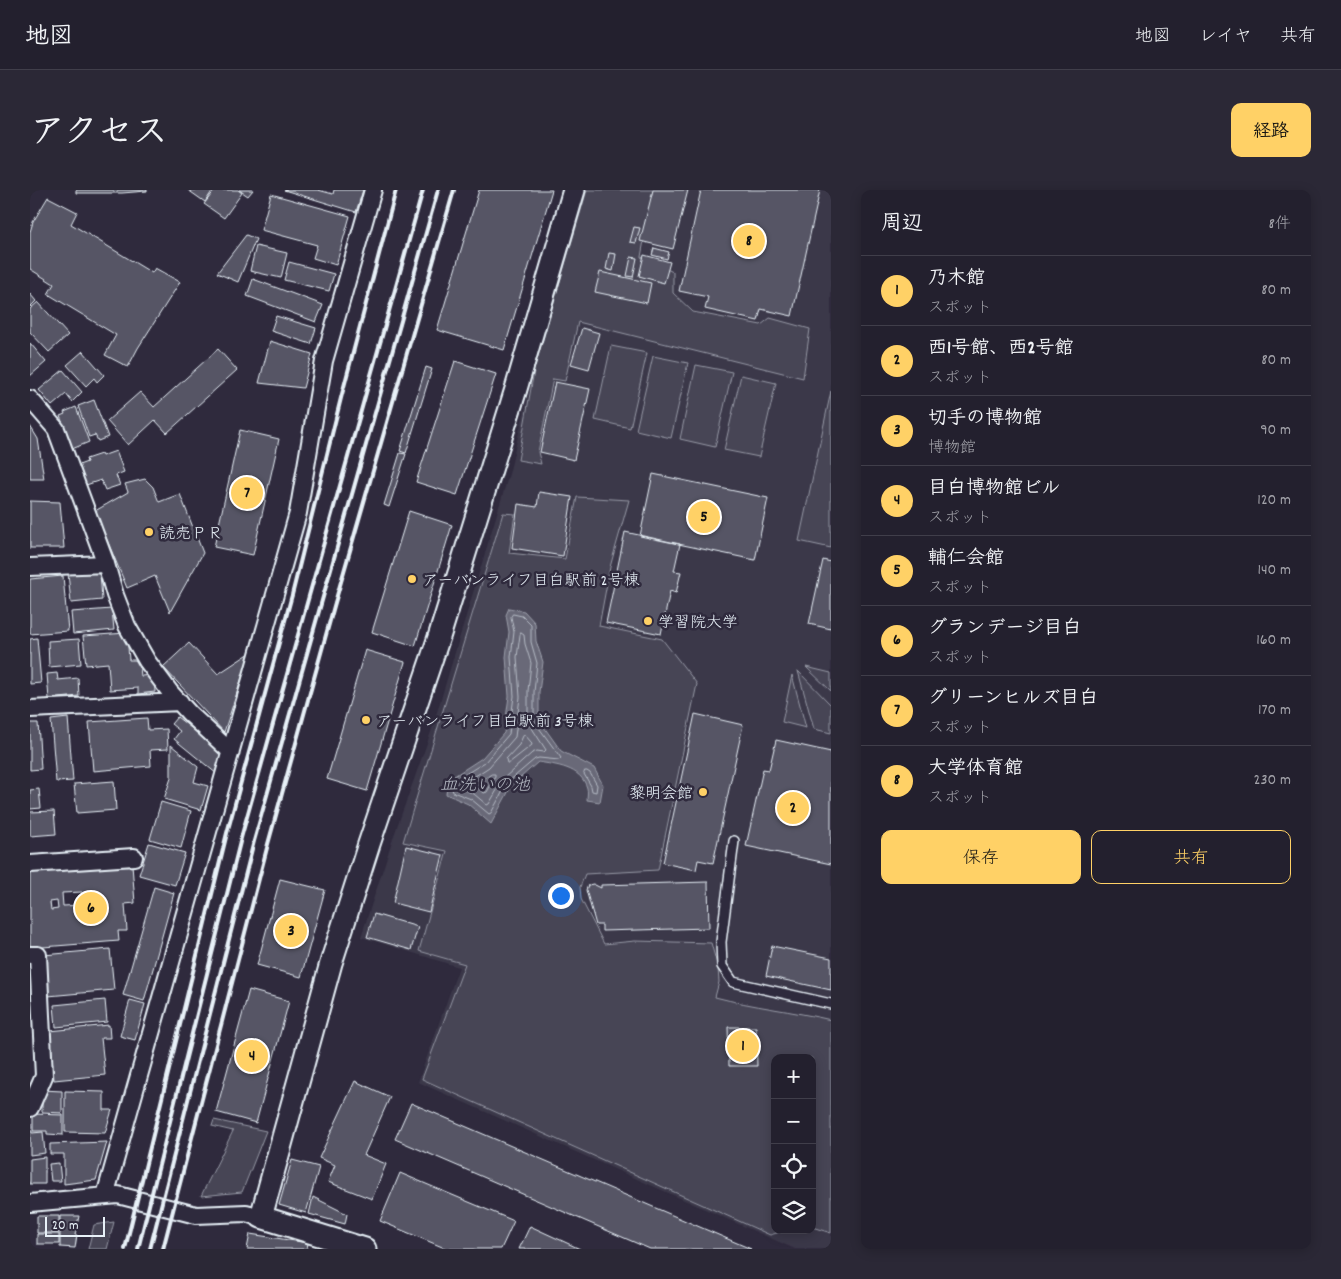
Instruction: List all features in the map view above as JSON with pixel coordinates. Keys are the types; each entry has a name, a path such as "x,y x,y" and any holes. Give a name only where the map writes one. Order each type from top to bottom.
{"street":[{"path":"105,1196 298,513 324,361 373,190"},
{"path":"262,1217 331,964 369,844 440,634 516,389 574,190"},
{"path":"30,399 56,429 127,626 146,661 170,692 232,752"},
{"path":"30,567 106,564"},
{"path":"30,709 180,702"},
{"path":"30,864 134,857"},
{"path":"30,1108 44,1076 34,955"},
{"path":"30,1203 118,1195 196,1215 246,1213 365,1249"}],"lane":[{"path":"734,841 721,942 722,966 733,982 831,1004"}],"shaded area":[{"name":"学習院大学","path":"587,190 831,190 831,1249 795,1249 418,1082 459,967 361,937 393,838 431,732 509,474 535,366"},
{"path":"587,190 653,190 641,257 673,272 673,293 693,312 761,325 770,318 810,329 803,378 578,322 565,381 553,379 538,452 541,464 518,460 535,366"},
{"path":"611,346 647,353 630,428 595,420"},
{"path":"653,356 688,363 671,438 636,430"},
{"path":"696,365 732,372 715,447 680,439"},
{"path":"741,375 776,383 759,457 724,450"},
{"path":"831,391 831,548 799,541"},
{"path":"577,497 629,500 610,567 599,626 662,639 697,684 658,870 585,874 580,887 581,899 604,944 635,941 711,943 718,968 719,982 715,997 831,1020 831,1233 816,1228 816,1054 771,1054 771,1234 773,1234 770,1235 422,1079 465,964 419,951 447,851 403,842 503,513 515,514 509,553 565,559"},
{"path":"806,667 831,673 831,691"},
{"path":"798,671 831,705 831,733 814,729"},
{"path":"792,675 806,728 782,722"},
{"path":"214,1120 266,1131 242,1192 201,1196 233,1131 212,1126"},
{"path":"114,1222 107,1249 88,1249 94,1225"}],"water":[{"name":"血洗いの池","path":"509,608 524,611 535,623 536,641 543,662 539,692 539,720 561,751 594,768 603,785 600,802 587,800 587,788 584,781 574,771 538,762 512,785 491,824 468,804 446,794 448,780 482,758 504,733 509,696 506,657 509,632 506,615"}],"building":[{"path":"76,190 147,190 147,191 76,193"},
{"path":"188,190 213,190 205,202"},
{"path":"215,190 238,190 242,193 224,218 204,204"},
{"path":"239,190 253,190 248,196"},
{"path":"284,190 318,190 333,194 334,190 363,190 356,212"},
{"path":"479,190 552,190 504,350 437,330"},
{"path":"653,190 688,190 673,249 640,241"},
{"path":"701,190 820,190 792,316 761,309 758,321 705,309 708,297 679,291"},
{"path":"271,194 350,216 336,265 313,258 317,245 261,230"},
{"path":"48,197 77,212 71,224 152,273 155,268 180,282 128,367 105,355 116,335 48,294 54,284 30,269 30,232 33,222"},
{"path":"634,227 640,228 636,243 630,242"},
{"path":"246,235 256,239 238,282 217,273"},
{"path":"256,246 287,253 281,278 250,271"},
{"path":"654,248 669,252 667,259 652,255"},
{"path":"609,253 616,254 613,271 606,269"},
{"path":"644,255 670,262 664,283 639,276"},
{"path":"631,257 637,258 633,277 627,276"},
{"path":"289,262 334,274 329,291 284,280"},
{"path":"600,272 651,283 647,303 595,292"},
{"path":"253,279 323,305 316,322 247,296"},
{"path":"30,294 36,301 30,307"},
{"path":"38,302 68,335 49,352 30,332 30,309"},
{"path":"276,316 316,328 311,344 271,331"},
{"path":"582,328 599,333 589,369 571,364"},
{"path":"270,341 312,354 303,388 259,383"},
{"path":"30,343 46,362 30,376"},
{"path":"218,349 237,370 167,433 155,420 128,445 107,421 140,392 154,407"},
{"path":"83,351 104,375 97,382 94,378 86,386 67,365"},
{"path":"455,361 496,374 457,495 416,482"},
{"path":"426,367 432,369 406,453 400,451"},
{"path":"63,370 82,392 72,402 66,394 52,406 39,390"},
{"path":"555,382 590,389 574,460 540,452"},
{"path":"94,400 108,437 98,441 95,435 89,437 78,406"},
{"path":"76,407 89,442 72,449 60,416 65,414 64,412"},
{"path":"30,426 38,439 44,479 30,479"},
{"path":"240,430 279,439 253,555 214,547"},
{"path":"116,451 124,472 116,475 120,485 105,490 101,480 86,485 79,465 87,462 86,459"},
{"path":"400,453 406,454 389,507 384,505"},
{"path":"653,474 768,498 755,560 640,536"},
{"name":"読売ＰＲ","path":"145,479 153,487 159,502 180,494 203,553 170,612 155,576 127,588 95,511 128,492 125,484"},
{"path":"539,492 572,497 563,556 512,548 518,504 537,507"},
{"path":"30,501 60,502 64,548 30,548"},
{"name":"アーバンライフ目白駅前 2号棟","path":"409,511 452,525 415,646 372,632"},
{"path":"625,532 680,544 674,571 681,572 676,593 670,591 661,634 606,623"},
{"path":"823,560 831,562 831,629 809,624"},
{"path":"100,571 102,600 71,603 68,573"},
{"path":"63,576 68,631 30,634 30,579"},
{"path":"112,609 114,630 73,634 71,612"},
{"path":"127,633 129,660 139,660 141,676 154,675 155,692 138,694 138,688 110,690 108,663 86,665 83,636"},
{"path":"37,638 41,683 30,684 30,639"},
{"path":"79,639 81,664 49,667 48,641"},
{"path":"189,643 218,674 250,653 224,732 163,667"},
{"name":"アーバンライフ目白駅前 3号棟","path":"365,650 405,662 367,791 327,779"},
{"path":"57,673 58,680 78,678 79,696 49,699 47,674"},
{"name":"黎明会館","path":"695,714 743,725 713,863 698,860 696,870 663,863"},
{"path":"177,717 222,752 217,774 174,739 180,731 171,724"},
{"path":"68,718 73,781 56,782 51,720"},
{"path":"147,718 148,730 167,729 168,749 150,750 151,766 93,771 89,722"},
{"path":"30,723 38,723 41,769 30,770"},
{"path":"776,740 831,752 831,864 746,846 763,769 769,770"},
{"path":"171,745 198,767 194,782 208,786 201,810 164,799 171,778"},
{"path":"114,781 116,810 77,813 74,784"},
{"path":"39,789 41,808 30,809 30,790"},
{"path":"161,802 191,811 181,848 150,839"},
{"path":"54,811 56,834 30,836 30,812"},
{"path":"149,843 185,853 175,885 139,875"},
{"path":"406,846 443,855 429,912 393,903"},
{"path":"132,865 135,903 125,904 127,931 118,931 119,941 30,948 30,873","holes":["82,892 83,905 63,906 62,893","93,896 93,905 88,905 87,897","57,901 58,909 51,910 50,902"]},
{"path":"280,879 325,890 301,977 257,965"},
{"path":"708,882 709,928 602,931 602,925 596,925 586,890 588,885 593,884 601,888 601,885"},
{"path":"154,887 174,893 144,1001 123,995"},
{"path":"374,914 418,927 411,950 367,937"},
{"path":"772,946 831,958 831,990 766,976"},
{"path":"110,949 114,990 48,996 44,955"},
{"path":"249,990 289,1001 256,1123 216,1112"},
{"path":"105,1000 107,1022 56,1027 54,1005"},
{"path":"130,1000 145,1004 135,1040 120,1036"},
{"path":"109,1025 110,1038 101,1038 105,1075 54,1080 50,1031"},
{"path":"728,1027 756,1027 757,1066 729,1066"},
{"path":"355,1081 390,1097 364,1155 386,1164 372,1199 328,1182 335,1165 319,1158"},
{"path":"42,1090 62,1091 62,1113 42,1112"},
{"path":"65,1091 104,1092 104,1110 112,1110 105,1133 65,1132"},
{"path":"411,1103 751,1249 650,1249 395,1139"},
{"path":"33,1114 63,1115 63,1135 47,1134 47,1131 33,1131"},
{"path":"30,1130 32,1130 32,1133 43,1132 45,1153 30,1155"},
{"path":"107,1142 96,1180 64,1184 64,1154 50,1154 50,1144"},
{"path":"45,1157 45,1184 30,1184 30,1159"},
{"path":"292,1160 319,1167 306,1213 279,1205"},
{"path":"59,1163 61,1181 51,1181 49,1164"},
{"path":"400,1173 514,1221 501,1249 447,1249 380,1221"},
{"path":"313,1197 347,1214 345,1224 309,1214"},
{"path":"37,1216 59,1216 59,1233 37,1233"},
{"path":"60,1216 79,1216 75,1235 77,1235 75,1248 60,1247"},
{"path":"530,1226 580,1249 519,1249"},
{"path":"37,1234 59,1234 59,1244 37,1244"},
{"path":"250,1234 308,1243 307,1249 247,1249"}],"railway":[{"path":"125,1249 227,833 292,595 341,398 396,190"},
{"path":"138,1249 241,838 423,190"},
{"path":"150,1249 254,841 438,190"},
{"path":"163,1249 268,844 334,606 454,190"}],"place":[{"name":"大学体育館","path":"749,241"},
{"name":"グリーンヒルズ目白","path":"247,493"},
{"name":"輔仁会館","path":"704,517"},
{"name":"読売ＰＲ","path":"149,532"},
{"name":"アーバンライフ目白駅前 2号棟","path":"412,579"},
{"name":"学習院大学","path":"648,621"},
{"name":"アーバンライフ目白駅前 3号棟","path":"366,720"},
{"name":"黎明会館","path":"703,792"},
{"name":"西1号館、西2号館","path":"793,808"},
{"name":"グランデージ目白","path":"91,908"},
{"name":"切手の博物館","path":"291,931"},
{"name":"乃木館","path":"743,1046"},
{"name":"目白博物館ビル","path":"252,1056"}]}
